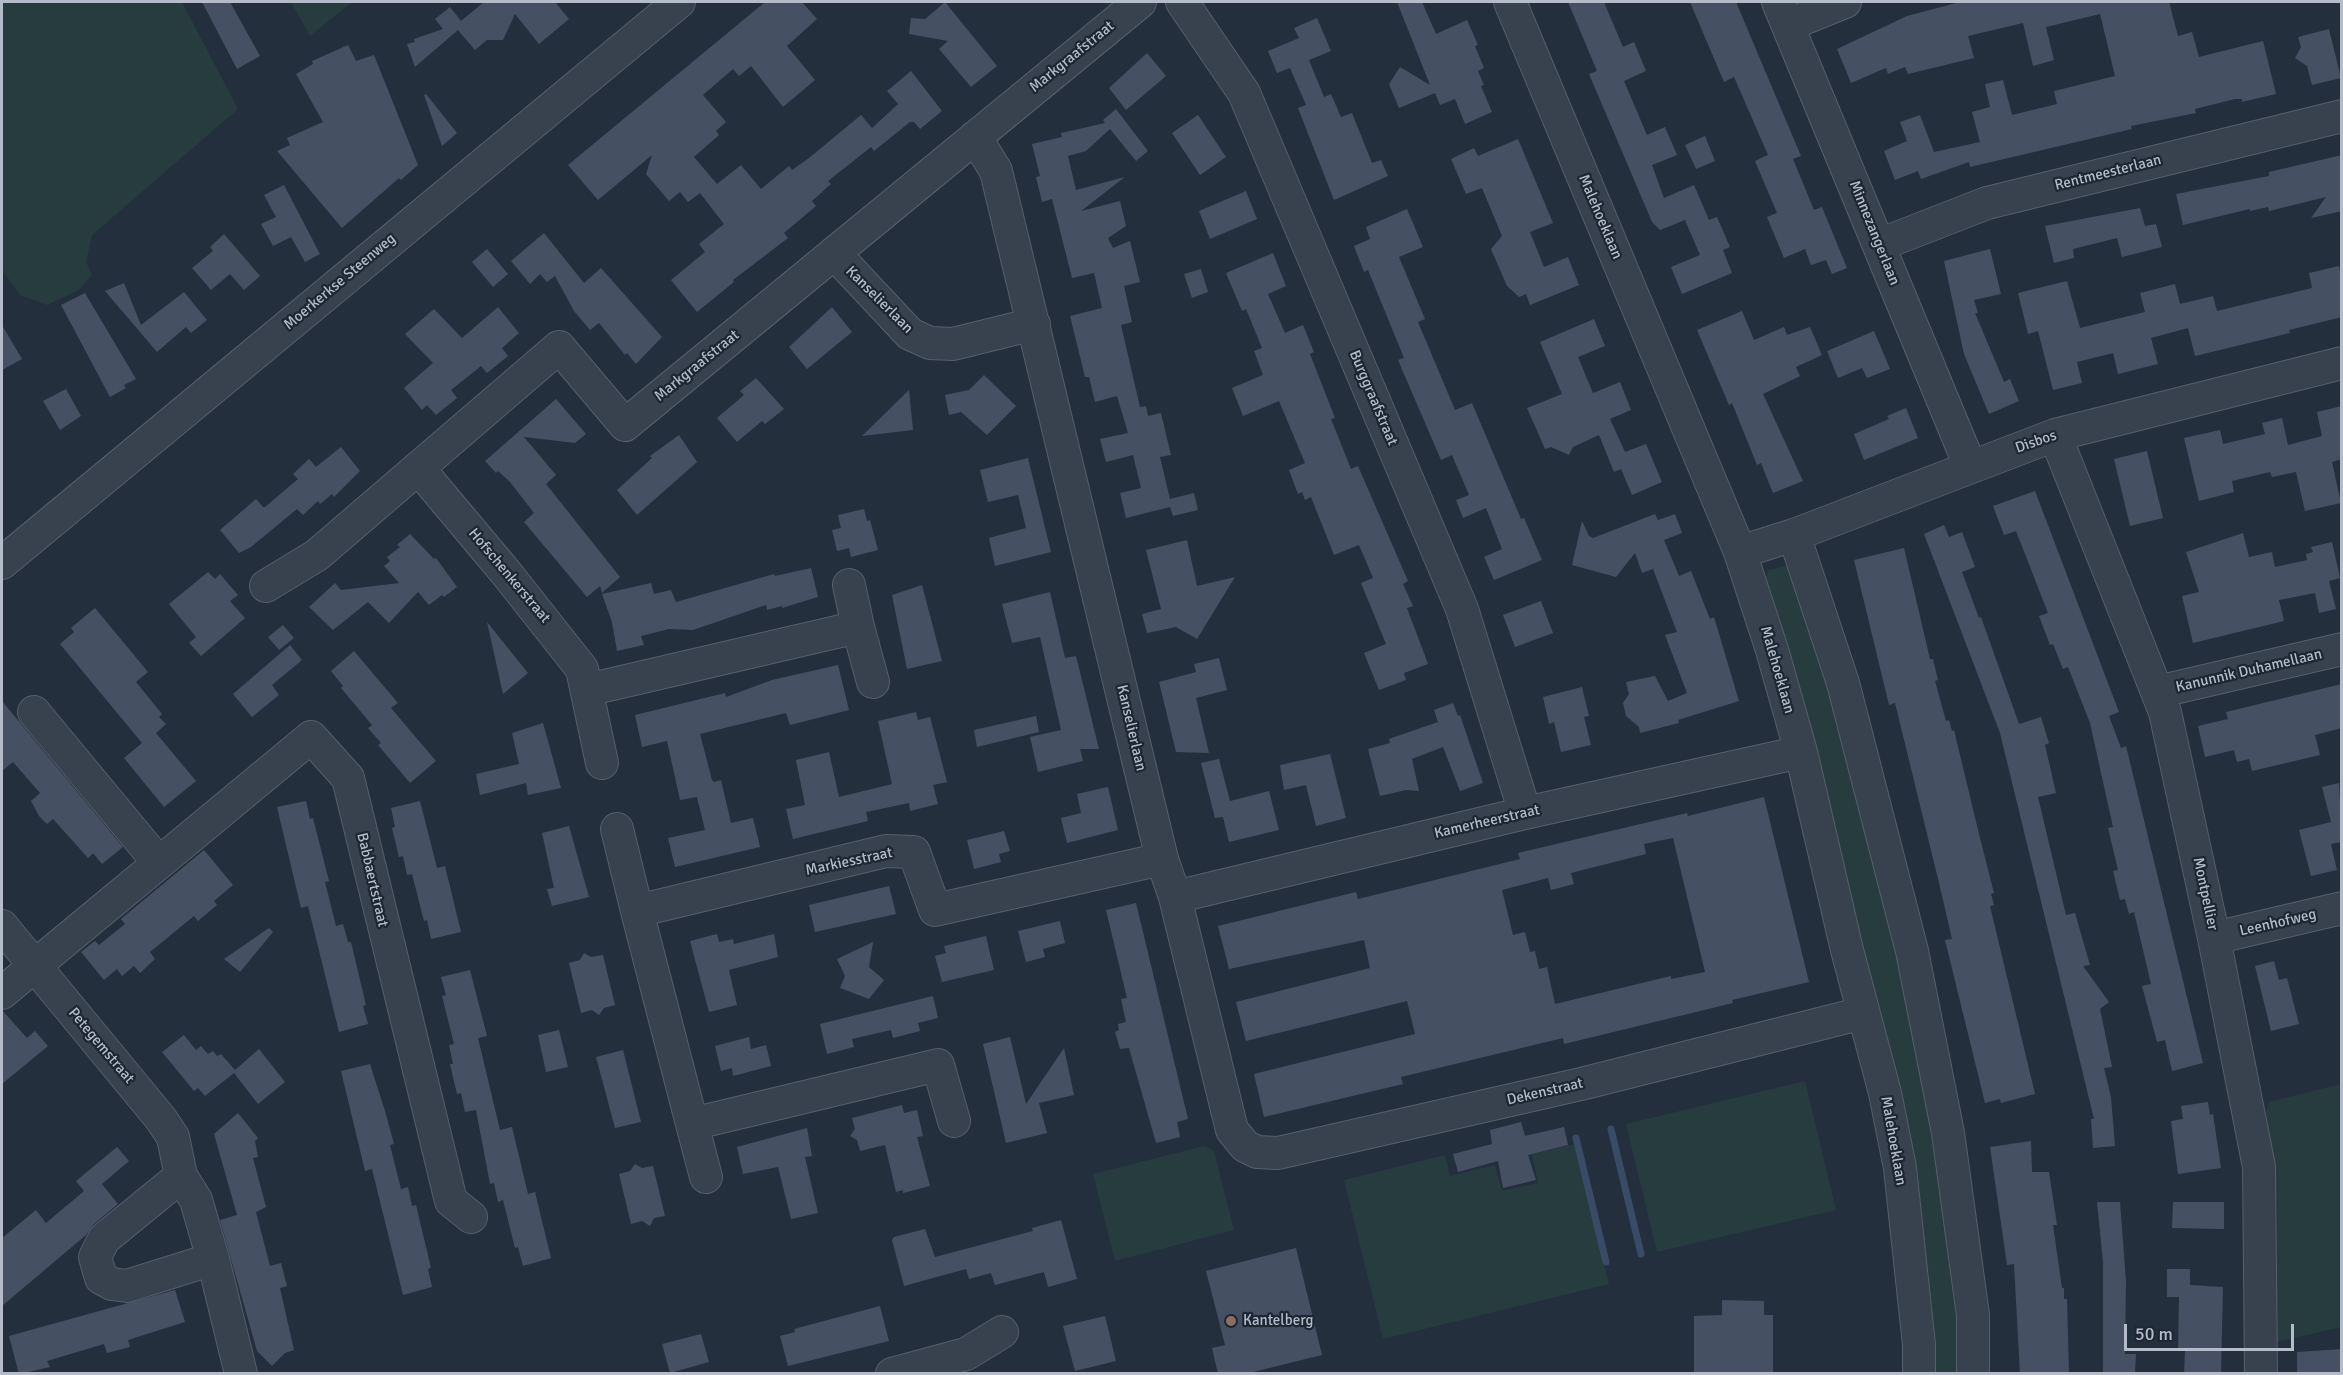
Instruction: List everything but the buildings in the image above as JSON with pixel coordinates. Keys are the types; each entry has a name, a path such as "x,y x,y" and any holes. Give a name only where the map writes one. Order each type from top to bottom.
{"street":[{"name":"Moerkerkse Steenweg","path":"2,564 679,2"},
{"name":"Markgraafstraat","path":"266,586 316,555 559,347 625,425 1140,2"},
{"name":"Burggraafstraat","path":"1182,2 1244,93 1462,609 1525,813"},
{"name":"Malehoeklaan","path":"1510,2 1740,552 1772,650 1801,752 1863,1012 1885,1093 1900,1168 1918,1345 1918,1374"},
{"path":"1783,13 1845,2"},
{"name":"Minnezangerlaan","path":"1783,13 1970,466"},
{"name":"Rentmeesterlaan","path":"1879,245 1987,203 2342,116"},
{"name":"Kanselierlaan","path":"975,137 996,171 1162,859 1174,897 1232,1130"},
{"name":"Kanselierlaan","path":"834,253 910,334 930,343 953,344 1034,324"},
{"name":"Disbos","path":"1740,552 1794,535 2055,435 2342,363"},
{"name":"Montpellier","path":"2055,435 2165,712 2214,938 2259,1167 2261,1374"},
{"name":"Hofschenkerstraat","path":"418,469 554,631 582,669 602,763"},
{"path":"1794,535 1843,683 1912,951 1948,1133 1973,1315 1973,1374"},
{"path":"849,585 873,681"},
{"path":"586,690 858,627"},
{"name":"Kanunnik Duhamellaan","path":"2157,692 2342,649"},
{"path":"34,712 159,863"},
{"name":"Babbaertstraat","path":"2,993 311,737 348,778 450,1201 471,1217"},
{"name":"Kamerheerstraat","path":"1174,897 1525,813 1801,752"},
{"path":"617,829 705,1177"},
{"name":"Markiesstraat","path":"637,911 886,851 914,852 935,910 1162,859"},
{"name":"Leenhofweg","path":"2214,938 2342,908"},
{"name":"Petegemstraat","path":"2,926 161,1119 173,1137 181,1176 196,1200 213,1259 241,1374"},
{"name":"Dekenstraat","path":"1232,1130 1245,1146 1257,1152 1278,1153 1581,1084 1863,1012"},
{"path":"692,1124 938,1065 954,1121"},
{"path":"181,1176 104,1239 95,1257 96,1267 101,1278 111,1284 127,1286 213,1259"},
{"path":"892,1374 966,1354 1002,1332"}],"green space":[{"path":"2,2 182,2 238,109 92,235 86,262 92,275 79,290 47,305 20,295 2,270"},
{"path":"291,2 352,2 310,36"},
{"path":"1789,565 1835,692 1942,1143 1966,1373 1928,1373 1765,579 1769,570"},
{"path":"1805,1081 1836,1210 1657,1252 1626,1124"},
{"path":"2341,1084 2341,1327 2277,1342 2277,1208 2266,1112 2269,1102"},
{"path":"1575,1144 1609,1284 1383,1339 1344,1180 1445,1155 1450,1176 1495,1165 1502,1191 1538,1183 1532,1154"},
{"path":"1204,1146 1214,1151 1234,1230 1115,1261 1093,1174"}],"waterway":[{"path":"1611,1129 1641,1254"},
{"path":"1576,1138 1606,1262"}],"place":[{"name":"Kantelberg","path":"1231,1321"}]}
